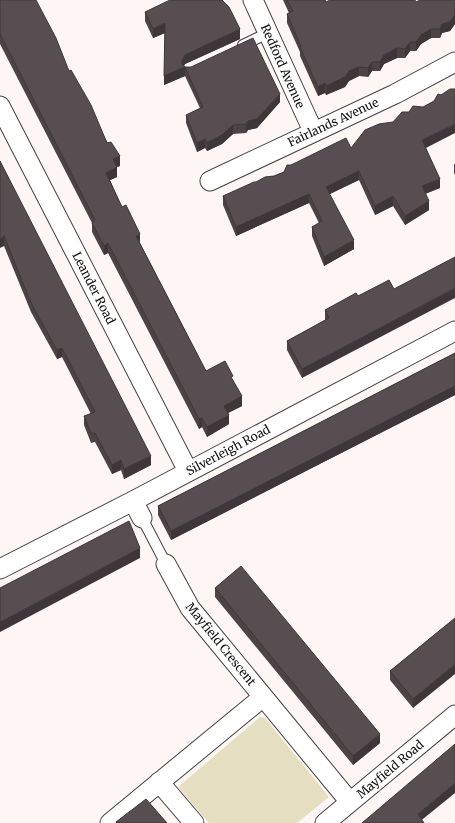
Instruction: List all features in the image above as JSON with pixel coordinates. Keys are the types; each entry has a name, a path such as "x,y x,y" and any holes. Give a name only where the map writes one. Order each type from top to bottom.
{"street":[{"name":"Redford Avenue","path":"253,0 313,131"},
{"name":"Fairlands Avenue","path":"210,181 394,94 455,62"},
{"name":"Leander Road","path":"0,106 188,471"},
{"name":"Silverleigh Road","path":"0,569 455,331"},
{"name":"Mayfield Crescent","path":"132,501 142,518"},
{"name":"Mayfield Crescent","path":"110,823 263,697 190,608 166,564"},
{"path":"263,697 350,802"},
{"name":"Mayfield Road","path":"325,823 455,715"},
{"path":"159,782 194,823"}],"lane":[{"path":"231,50 268,33"},
{"name":"Mayfield Crescent","path":"142,518 166,564"}],"shaded area":[{"path":"260,717 265,718 329,797 297,823 209,823 178,787"}],"building":[{"path":"0,0 36,0 56,38 69,71 71,70 91,105 107,143 111,142 120,156 113,159 117,167 106,173 122,207 126,205 140,234 136,236 206,371 225,361 233,376 231,377 242,396 224,406 229,415 207,427 202,418 199,419 108,243 104,246 92,223 95,220 0,34"},
{"path":"170,0 222,0 229,7 240,29 185,55 182,64 185,67 164,76 165,23 153,29 145,12"},
{"path":"287,0 325,0 326,2 330,0 415,0 416,2 420,0 455,0 455,15 450,22 442,24 440,29 431,29 421,35 416,42 410,42 405,49 397,48 384,55 380,62 372,62 368,68 359,67 349,71 345,77 326,86 325,83 318,87 287,14 293,11"},
{"path":"253,38 280,94 257,119 248,121 246,124 233,125 222,135 207,143 205,139 197,143 186,115 203,107 185,67 191,67"},
{"path":"450,89 455,89 455,124 422,140 440,179 422,186 429,201 405,216 393,196 375,206 359,171 326,187 354,240 324,257 312,227 322,221 309,194 236,227 223,196 265,177 274,176 284,172 287,165 291,165 346,138 351,148 365,130 379,124 393,122 402,112 409,112 413,106 423,107 434,101 438,94 441,95"},
{"path":"0,161 151,456 124,469 121,460 112,465 95,433 91,433 84,416 95,412 62,348 57,350 31,303 4,236 0,239"},
{"path":"455,257 455,288 302,369 287,341 329,318 325,310 356,293 358,296 389,280 394,289"},
{"path":"455,353 455,386 171,531 158,506"},
{"path":"129,521 140,548 0,622 0,588"},
{"path":"241,566 380,734 353,756 215,588"},
{"path":"455,618 455,664 413,699 390,671"},
{"path":"455,744 455,783 418,814 424,823 362,823"},
{"path":"146,799 167,823 116,822"}]}
